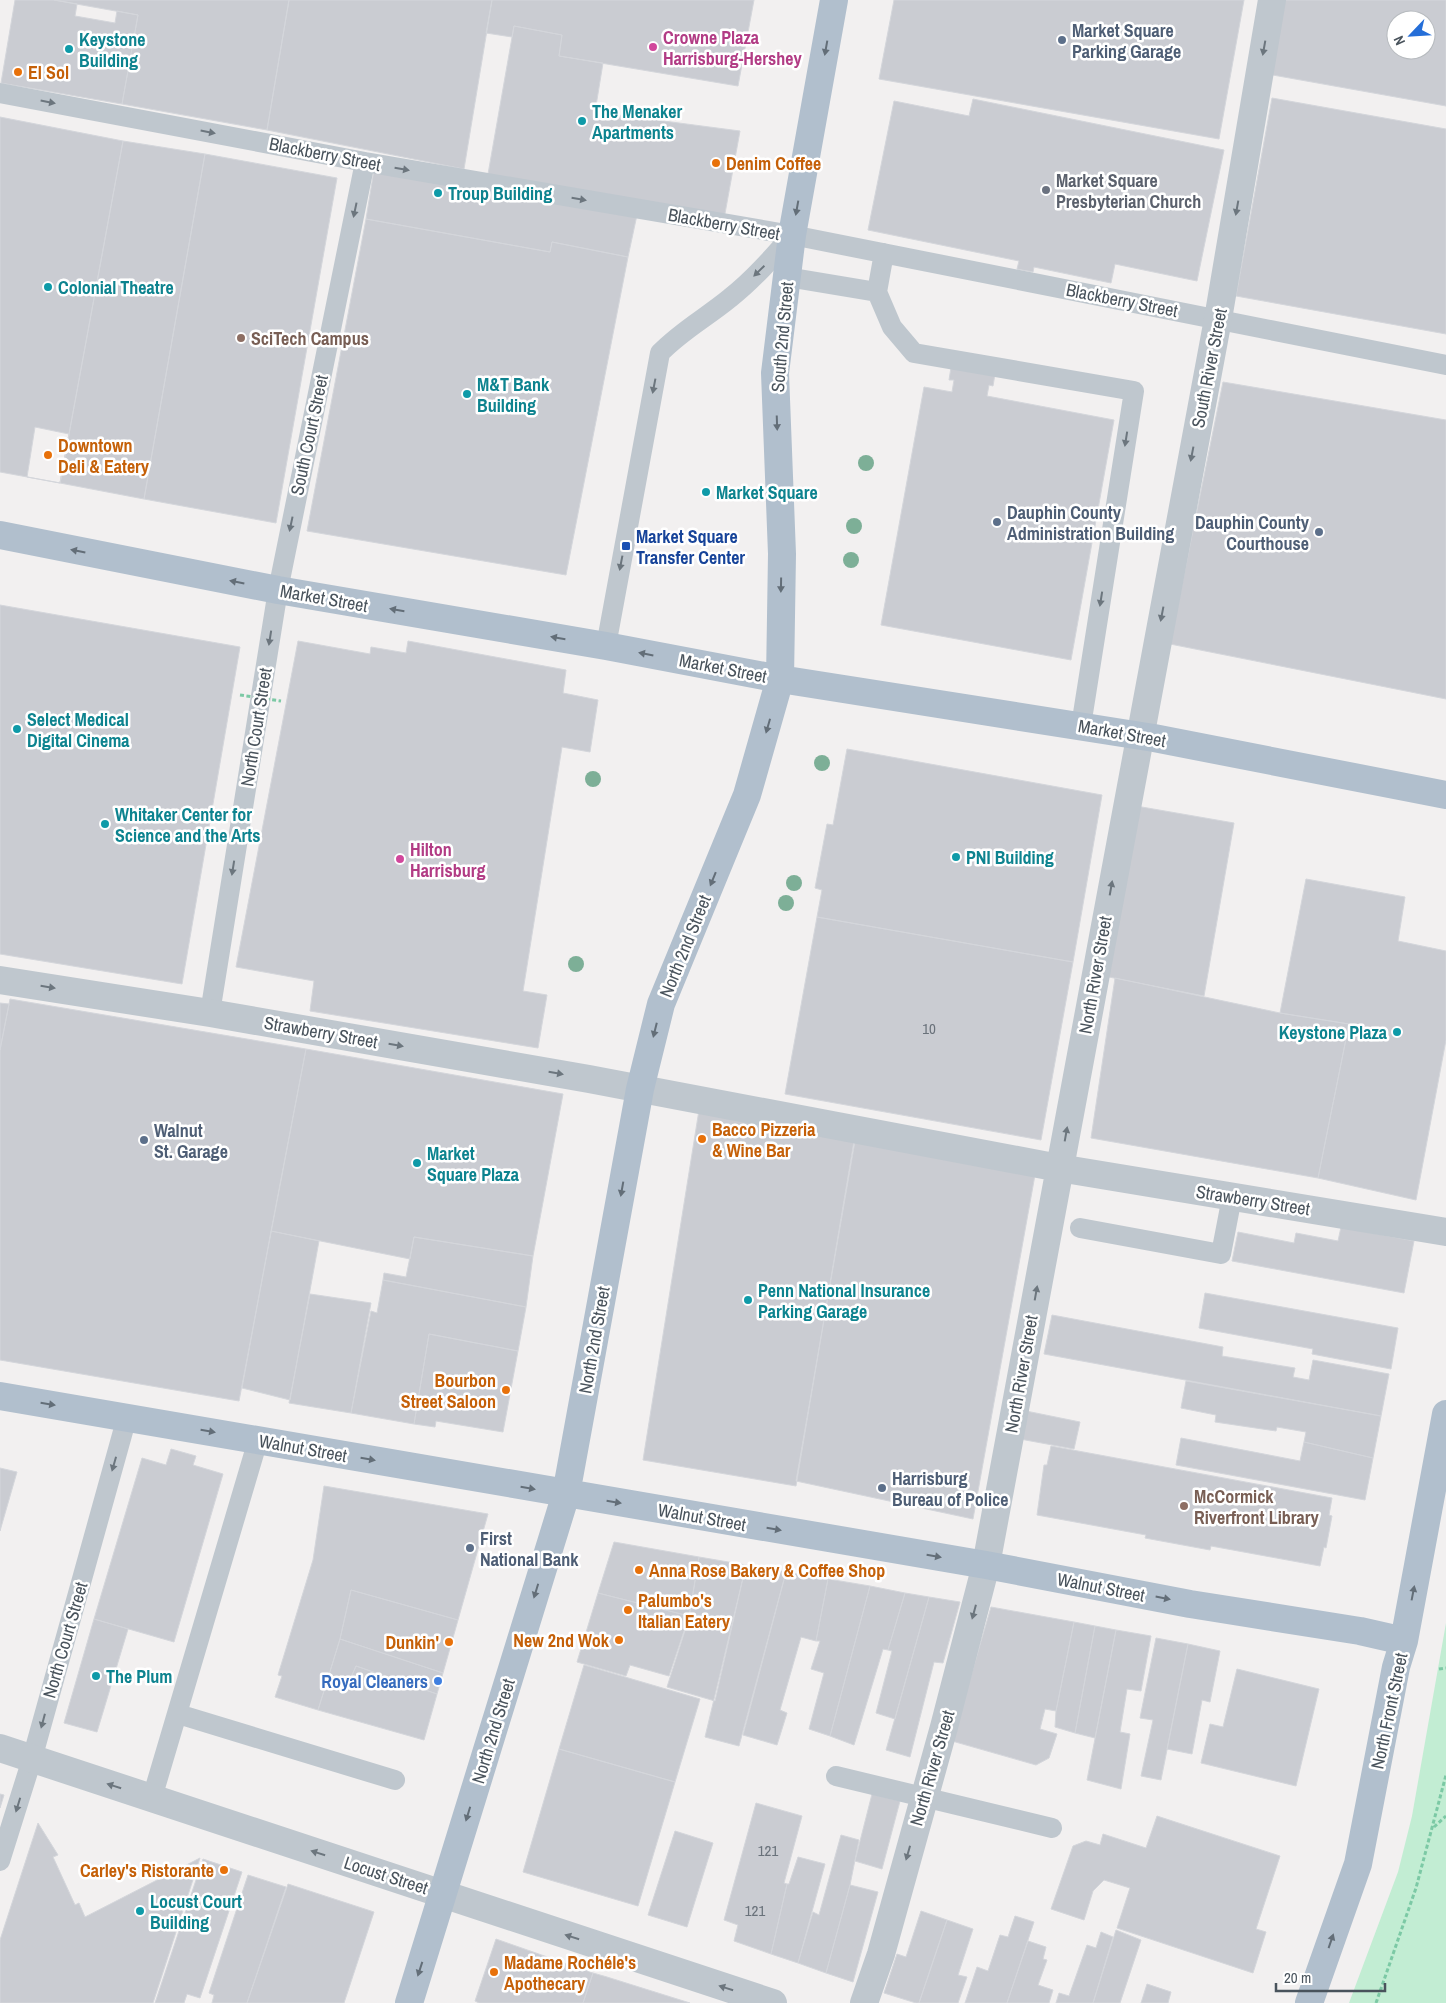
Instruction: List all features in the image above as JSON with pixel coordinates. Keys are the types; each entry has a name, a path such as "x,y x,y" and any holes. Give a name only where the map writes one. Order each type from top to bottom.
{"main road":[{"name":"South 2nd Street","path":"780,679 782,554 775,373 792,235 834,0"},
{"name":"Market Street","path":"0,535 278,590 606,646 780,679 1139,735 1446,795"},
{"name":"North 2nd Street","path":"409,2003 566,1494 640,1089 661,1004 747,795 780,679"},
{"name":"Walnut Street","path":"0,1396 986,1565 1190,1604 1360,1631 1404,1641"},
{"name":"North Front Street","path":"1309,2003 1358,1864 1396,1666 1404,1641 1446,1414"}],"street":[{"name":"South River Street","path":"1139,735 1218,319 1272,0"},
{"name":"North River Street","path":"864,2003 880,1954 924,1797 986,1565 1139,735"},
{"name":"Strawberry Street","path":"0,980 210,1012 640,1089 1059,1168 1446,1232"},
{"name":"Locust Street","path":"0,1748 444,1894 759,2001"}],"lane":[{"name":"Blackberry Street","path":"0,93 365,162 792,235 1446,365"},
{"name":"South Court Street","path":"278,590 365,162"},
{"path":"606,646 660,353 674,338 731,298 772,258 792,235"},
{"path":"884,253 877,292 892,327 914,353 1134,391 1081,726"},
{"path":"787,277 877,292"},
{"name":"North Court Street","path":"210,1012 278,590"},
{"path":"1080,1228 1221,1254 1232,1197"},
{"name":"North Court Street","path":"0,1861 32,1759 128,1417"},
{"path":"152,1798 258,1440"},
{"path":"178,1714 395,1780"},
{"path":"836,1776 1052,1828"}],"path":[{"path":"240,695 281,701"},
{"path":"1439,1669 1446,1668"},
{"path":"1376,2003 1416,1888 1446,1775"},
{"path":"1433,1827 1446,1816"}],"green space":[{"path":"1446,1623 1446,2003 1349,2003 1398,1872 1412,1816"}],"building":[{"name":"Keystone Building","path":"15,0 54,0 77,4 75,16 115,23 117,11 138,15 122,104 1,83"},
{"path":"54,0 289,0 267,130 122,104 138,15"},
{"path":"289,0 492,0 464,169 267,130"},
{"name":"Crowne Plaza Harrisburg-Hershey","path":"492,0 754,0 738,86 559,56 562,35 514,26 512,37 486,33"},
{"name":"Market Square Parking Garage","path":"894,0 1244,0 1219,139 879,79"},
{"path":"1281,0 1446,0 1446,106 1267,74"},
{"name":"The Menaker Apartments","path":"514,26 562,35 559,56 603,63 595,112 740,131 724,219 488,174"},
{"path":"1272,98 1446,129 1446,334 1236,296"},
{"name":"Market Square Presbyterian Church","path":"973,99 1224,150 1197,281 1115,264 1111,283 1034,267 1033,272 1017,269 1019,261 868,230 894,101 969,116"},
{"name":"Colonial Theatre","path":"0,117 123,141 60,483 0,472"},
{"path":"123,141 205,154 144,499 60,483"},
{"name":"SciTech Campus","path":"205,154 337,178 276,523 144,499"},
{"name":"Troup Building","path":"374,170 637,215 628,257 552,242 550,252 366,219"},
{"name":"M&T Bank Building","path":"366,219 550,252 552,242 628,257 566,575 307,531"},
{"name":"Dauphin County Administration Building","path":"952,361 996,368 993,386 989,385 987,396 1114,420 1071,660 881,625 924,387 952,392 954,380 949,380"},
{"name":"Dauphin County Courthouse","path":"1223,382 1446,420 1446,699 1170,644"},
{"name":"Downtown Deli & Eatery","path":"35,427 69,434 60,483 27,477"},
{"name":"Whitaker Center for Science and the Arts","path":"0,605 240,647 182,984 0,954"},
{"name":"Hilton Harrisburg","path":"298,641 370,654 371,647 406,653 408,641 566,670 563,693 598,700 590,752 562,747 523,991 547,995 538,1048 310,1011 314,981 236,967"},
{"name":"PNI Building","path":"847,749 1102,795 1073,962 817,917 822,890 815,888 827,824 833,825"},
{"path":"1136,806 1234,823 1204,996 1104,976"},
{"name":"Keystone Plaza","path":"1306,879 1405,897 1398,941 1446,951 1446,1040 1416,1200 1318,1178 1349,1024 1280,1013"},
{"path":"817,917 1073,962 1041,1140 785,1094"},
{"path":"1115,978 1280,1013 1349,1024 1318,1178 1091,1138"},
{"name":"Walnut St. Garage","path":"10,999 306,1049 239,1401 0,1360 0,1050"},
{"path":"0,1003 9,1004 0,1050"},
{"name":"Market Square Plaza","path":"306,1049 563,1094 533,1256 414,1237 410,1259 271,1231"},
{"name":"Penn National Insurance Parking Garage","path":"699,1110 854,1141 796,1486 643,1460"},
{"path":"855,1141 1035,1175 973,1519 796,1481"},
{"path":"1341,1227 1414,1241 1404,1293 1232,1261 1238,1232 1294,1243 1296,1233 1338,1241"},
{"path":"271,1231 319,1241 290,1400 242,1388"},
{"path":"414,1237 533,1256 526,1307 383,1280 384,1273 406,1277"},
{"path":"383,1280 526,1307 518,1351 429,1334 414,1424 351,1413 371,1311 377,1313"},
{"path":"1205,1293 1398,1328 1391,1369 1312,1354 1313,1349 1199,1328"},
{"path":"310,1294 371,1303 351,1413 289,1403"},
{"path":"1052,1315 1223,1347 1222,1356 1295,1368 1293,1377 1309,1380 1313,1360 1389,1374 1381,1416 1044,1354"},
{"path":"429,1334 518,1351 503,1432 436,1421 435,1427 414,1424"},
{"path":"1186,1381 1381,1416 1373,1458 1304,1442 1306,1432 1277,1427 1276,1431 1215,1422 1216,1415 1181,1408"},
{"path":"1026,1411 1080,1422 1074,1449 1020,1439"},
{"path":"1181,1438 1300,1461 1304,1442 1373,1458 1365,1500 1176,1465"},
{"name":"McCormick Riverfront Library","path":"1051,1446 1332,1498 1329,1515 1332,1516 1326,1548 1324,1547 1320,1566 1211,1546 1210,1550 1145,1538 1146,1535 1037,1515 1044,1465 1047,1465"},
{"path":"171,1449 196,1456 193,1465 223,1474 174,1642 94,1619 142,1458 166,1465"},
{"path":"0,1468 17,1472 0,1531"},
{"path":"324,1486 488,1514 458,1620 351,1590 340,1639 318,1710 275,1697 282,1676 278,1675 313,1560"},
{"path":"614,1542 699,1557 689,1616 598,1593"},
{"path":"699,1557 746,1565 715,1701 667,1687 689,1618"},
{"path":"746,1565 786,1572 739,1746 705,1737"},
{"path":"786,1572 828,1579 816,1641 801,1637 780,1710 787,1713 777,1745 743,1735"},
{"path":"828,1579 870,1586 830,1736 809,1729 824,1673 811,1669 820,1641 816,1641"},
{"path":"870,1586 905,1593 888,1650 883,1649 854,1745 830,1736"},
{"path":"351,1590 458,1620 443,1673 340,1639"},
{"path":"598,1593 689,1616 669,1676 630,1665 626,1676 577,1662"},
{"path":"905,1593 929,1597 895,1719 876,1713 892,1651 888,1650"},
{"path":"929,1597 960,1602 943,1663 934,1662 910,1757 886,1750"},
{"path":"991,1607 1074,1622 1056,1711 1045,1709 1040,1729 1057,1734 1049,1758 1036,1765 952,1741"},
{"name":"The Plum","path":"94,1619 128,1629 97,1732 64,1723"},
{"path":"1074,1622 1095,1626 1075,1733 1055,1727 1056,1711"},
{"path":"1095,1626 1116,1630 1095,1738 1075,1733"},
{"path":"1116,1630 1151,1636 1141,1691 1127,1689 1120,1732 1130,1734 1121,1789 1087,1780"},
{"path":"1156,1638 1188,1644 1161,1780 1141,1776 1153,1720 1140,1718"},
{"path":"340,1639 443,1673 437,1694 356,1666 349,1682 329,1675"},
{"path":"1188,1644 1220,1651 1210,1702 1202,1700 1192,1754 1167,1749"},
{"path":"584,1665 700,1699 675,1782 559,1749"},
{"path":"356,1666 437,1694 424,1740 318,1710 329,1675 349,1682"},
{"path":"1237,1669 1319,1689 1296,1786 1201,1763 1210,1724 1223,1727"},
{"path":"559,1749 675,1782 638,1906 523,1872"},
{"path":"0,1794 4,1795 0,1808"},
{"path":"872,1794 900,1801 882,1869 855,1861"},
{"path":"756,1803 802,1816 784,1883 787,1884 771,1954 734,1941 738,1925 724,1920"},
{"path":"1157,1816 1280,1856 1256,1929 1266,1932 1253,1973 1117,1928 1130,1888 1104,1880 1093,1891 1084,1920 1051,1909 1073,1846 1086,1841 1100,1845 1103,1834 1146,1848"},
{"name":"Locust Court Building","path":"38,1823 58,1855 53,1857 75,1905 79,1903 85,1917 200,1858 153,2003 0,2003 0,1940"},
{"path":"675,1831 713,1843 687,1927 648,1915"},
{"path":"841,1835 859,1840 850,1885 826,1973 798,1963 813,1912 819,1915"},
{"path":"798,1857 825,1864 798,1963 771,1954 787,1884 789,1884"},
{"path":"203,1859 242,1872 200,1998 187,1994 184,2003 155,2003"},
{"path":"248,1875 286,1887 247,2003 212,2003 214,1995 209,1993"},
{"path":"288,1884 374,1912 344,2003 247,2003"},
{"path":"850,1885 878,1892 853,1982 826,1973"},
{"path":"921,1911 947,1920 919,2003 916,2003 884,1993 897,1954 906,1957"},
{"path":"1015,1916 1034,1922 1007,2003 965,2003 977,1967 988,1971 1000,1935 1008,1937"},
{"path":"947,1920 973,1929 958,1975 967,1977 958,2003 919,2003"},
{"path":"1116,1930 1141,1940 1120,2003 1093,2003"},
{"path":"1101,1932 1113,1937 1093,2003 1056,2003 1059,1993 1069,1996 1087,1945 1096,1948"},
{"path":"496,1939 593,1973 583,2003 479,2003 475,2001"},
{"path":"1028,1941 1046,1947 1043,1959 1047,1960 1038,1985 1053,1990 1049,2003 1007,2003"},
{"path":"593,1973 607,1977 690,2003 583,2003"},
{"path":"1147,1984 1171,1992 1168,2003 1141,2003"}],"place":[{"name":"Market Square Parking Garage","path":"1062,40"},
{"name":"Crowne Plaza Harrisburg-Hershey","path":"653,47"},
{"name":"Keystone Building","path":"69,49"},
{"name":"El Sol","path":"18,72"},
{"name":"The Menaker Apartments","path":"582,121"},
{"name":"Denim Coffee","path":"716,163"},
{"name":"Market Square Presbyterian Church","path":"1046,190"},
{"name":"Troup Building","path":"438,193"},
{"name":"Colonial Theatre","path":"48,287"},
{"name":"SciTech Campus","path":"241,338"},
{"name":"M&T Bank Building","path":"467,394"},
{"name":"Downtown Deli & Eatery","path":"48,455"},
{"name":"Market Square","path":"706,492"},
{"name":"Dauphin County Administration Building","path":"997,522"},
{"name":"Dauphin County Courthouse","path":"1319,532"},
{"name":"Market Square Transfer Center","path":"626,546"},
{"name":"Select Medical Digital Cinema","path":"17,729"},
{"name":"Whitaker Center for Science and the Arts","path":"105,824"},
{"name":"PNI Building","path":"956,857"},
{"name":"Hilton Harrisburg","path":"400,859"},
{"name":"Keystone Plaza","path":"1397,1032"},
{"name":"Bacco Pizzeria & Wine Bar","path":"702,1139"},
{"name":"Walnut St. Garage","path":"144,1140"},
{"name":"Market Square Plaza","path":"417,1163"},
{"name":"Penn National Insurance Parking Garage","path":"748,1300"},
{"name":"Bourbon Street Saloon","path":"506,1390"},
{"name":"Harrisburg Bureau of Police","path":"882,1488"},
{"name":"McCormick Riverfront Library","path":"1184,1506"},
{"name":"First National Bank","path":"470,1548"},
{"name":"Anna Rose Bakery & Coffee Shop","path":"639,1570"},
{"name":"Palumbo's Italian Eatery","path":"628,1610"},
{"name":"New 2nd Wok","path":"619,1640"},
{"name":"Dunkin'","path":"449,1642"},
{"name":"The Plum","path":"96,1676"},
{"name":"Royal Cleaners","path":"438,1681"},
{"name":"Carley's Ristorante","path":"224,1870"},
{"name":"Locust Court Building","path":"140,1911"},
{"name":"Madame Rochéle's Apothecary","path":"494,1972"}]}
